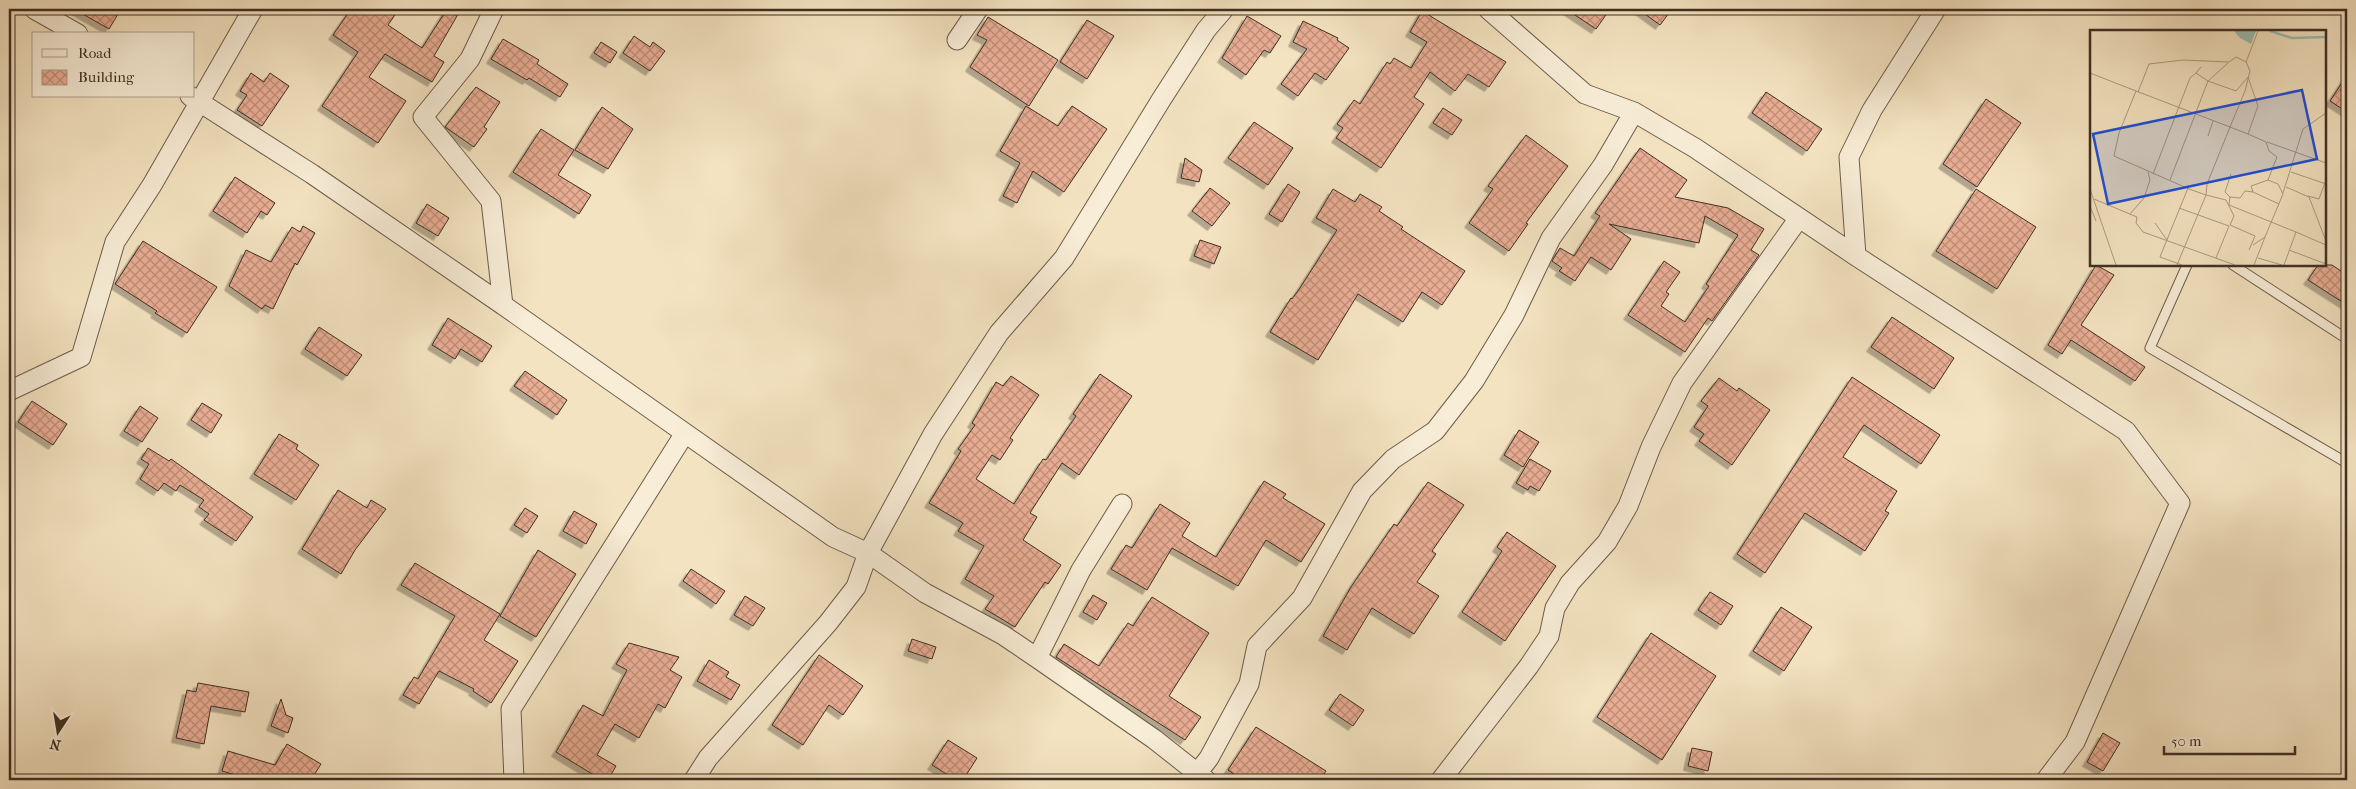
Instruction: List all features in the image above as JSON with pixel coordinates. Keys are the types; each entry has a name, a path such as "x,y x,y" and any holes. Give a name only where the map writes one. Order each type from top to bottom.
{"street":[{"path":"34,9 74,32"},
{"path":"195,98 254,9"},
{"path":"494,9 470,59 423,117 491,201 503,306"},
{"path":"957,40 978,9"},
{"path":"694,780 708,758 828,623 856,587 868,553 933,434 999,333 1064,258 1161,100 1206,30 1224,9"},
{"path":"1488,9 1584,94 1634,112 1695,148 1856,256 2126,432 2180,503 2075,742 2046,780"},
{"path":"1856,256 1849,157 1872,110 1936,9"},
{"path":"9,391 81,357 115,242 152,185 194,99 312,174 833,537 868,553 925,593 1003,635 1154,739 1198,778 1249,684 1258,646 1302,598 1362,491 1393,459 1435,431 1474,381 1514,315 1551,238 1603,165 1634,112"},
{"path":"1442,780 1529,666 1548,636 1556,608 1570,583 1607,542 1628,506 1650,447 1682,383 1799,218"},
{"path":"514,780 511,709 685,433"},
{"path":"1037,658 1081,570 1122,504"}],"lane":[{"path":"2187,266 2150,348 2347,463"},
{"path":"2235,266 2347,339"}],"building":[{"path":"74,9 121,9 109,29"},
{"path":"351,9 399,9 388,25 422,48 447,9 461,9 434,56 444,62 432,82 385,54 369,77 406,101 378,143 322,106 358,52 333,35"},
{"path":"1566,9 1610,9 1596,29"},
{"path":"1638,9 1672,9 1660,25"},
{"path":"1422,11 1506,62 1489,87 1468,74 1455,91 1430,72 1414,97 1424,104 1381,168 1336,138 1343,128 1337,124 1354,100 1360,104 1387,62 1390,64 1394,58 1411,68 1427,42 1410,32"},
{"path":"1247,16 1281,36 1270,53 1264,50 1246,75 1222,58"},
{"path":"988,17 1058,60 1029,106 970,67 987,40 977,35"},
{"path":"1087,20 1114,36 1087,79 1060,62"},
{"path":"1303,21 1338,38 1337,40 1349,48 1326,80 1315,73 1298,96 1281,84 1307,49 1293,42"},
{"path":"634,36 650,47 653,42 665,51 650,71 623,53"},
{"path":"503,39 539,60 537,64 568,84 560,97 529,78 527,80 491,59"},
{"path":"601,42 617,52 610,63 594,53"},
{"path":"251,73 264,82 270,73 289,86 262,126 237,110 247,95 240,91"},
{"path":"2347,75 2347,112 2330,101"},
{"path":"476,87 500,102 484,127 487,129 474,147 445,127"},
{"path":"1766,92 1822,129 1807,151 1752,113"},
{"path":"1986,99 2021,123 1977,187 1943,164"},
{"path":"1026,106 1058,126 1072,106 1107,129 1064,192 1033,171 1017,203 1003,196 1020,163 1000,151"},
{"path":"602,107 633,129 608,169 575,150"},
{"path":"1443,108 1462,120 1452,135 1433,123"},
{"path":"1254,122 1293,148 1268,185 1228,158"},
{"path":"541,129 574,150 558,175 591,195 579,214 513,172"},
{"path":"1526,135 1568,166 1526,223 1528,224 1509,251 1469,223 1493,189 1488,186"},
{"path":"1640,148 1687,180 1675,197 1728,208 1764,229 1751,250 1759,255 1712,321 1708,318 1685,352 1628,315 1664,261 1680,272 1666,292 1669,294 1661,306 1685,322 1709,286 1706,284 1738,235 1705,216 1699,243 1609,224 1631,239 1611,270 1591,257 1575,281 1559,271 1562,268 1552,261 1560,248 1574,256 1600,216 1595,213"},
{"path":"1185,158 1202,170 1199,182 1181,178"},
{"path":"235,177 275,203 267,215 261,211 247,233 213,211"},
{"path":"1288,184 1300,192 1282,222 1269,214"},
{"path":"1210,188 1230,203 1212,226 1192,211"},
{"path":"1333,189 1355,202 1360,194 1382,207 1379,211 1403,227 1401,229 1465,271 1442,305 1422,292 1403,322 1358,294 1318,360 1270,332 1337,230 1316,218"},
{"path":"1976,189 2036,227 1997,289 1936,251"},
{"path":"427,204 449,218 438,236 416,223"},
{"path":"303,226 315,233 297,265 295,263 273,309 265,305 262,309 229,286 246,250 271,262 292,227 300,232"},
{"path":"1200,240 1221,247 1214,264 1194,256"},
{"path":"143,241 217,287 187,333 115,284"},
{"path":"2332,265 2347,275 2347,305 2308,280 2317,266"},
{"path":"2095,266 2098,266 2114,275 2081,325 2145,367 2135,381 2071,340 2062,354 2048,345"},
{"path":"1892,317 1954,358 1934,389 1871,347"},
{"path":"448,318 492,346 482,362 461,349 455,359 432,345"},
{"path":"319,327 362,355 347,376 305,349"},
{"path":"525,371 567,400 557,415 514,386"},
{"path":"1100,374 1132,396 1079,475 1062,463 1030,513 1037,517 1023,540 1061,565 1048,584 1045,582 1015,627 985,609 994,596 965,579 984,546 958,531 963,523 929,503 961,451 958,449 975,425 972,423 996,382 1003,386 1011,376 1039,395 1010,438 1013,440 1000,460 992,455 976,479 1014,504 1043,459 1046,460 1076,416 1073,414"},
{"path":"1852,377 1940,435 1921,464 1864,425 1843,457 1897,491 1885,511 1889,513 1865,551 1805,513 1765,573 1737,554"},
{"path":"1719,378 1737,391 1739,388 1770,410 1732,465 1699,441 1704,434 1694,427 1708,406 1701,401"},
{"path":"32,401 67,424 53,445 18,422"},
{"path":"202,403 222,415 211,433 191,420"},
{"path":"140,406 158,418 142,442 124,431"},
{"path":"1519,430 1539,442 1523,467 1504,455"},
{"path":"279,434 298,445 296,449 319,465 296,500 254,474"},
{"path":"148,448 169,461 171,459 253,517 236,541 204,520 209,514 199,507 204,500 180,485 176,491 164,483 158,491 140,479 149,464 141,459"},
{"path":"1530,459 1551,471 1539,491 1530,486 1528,490 1516,483"},
{"path":"1264,481 1286,494 1283,498 1325,524 1301,562 1266,540 1238,586 1172,548 1147,590 1111,569 1126,545 1132,548 1160,504 1190,523 1182,536 1216,557"},
{"path":"1428,482 1464,505 1432,551 1436,554 1417,582 1439,596 1414,634 1372,608 1347,650 1323,636 1351,587 1394,524 1397,526"},
{"path":"338,490 367,508 371,500 386,509 355,550 341,574 302,549"},
{"path":"525,508 538,516 527,533 514,525"},
{"path":"574,511 597,524 586,544 563,531"},
{"path":"1507,532 1556,566 1505,641 1462,612 1502,551 1497,547"},
{"path":"538,550 576,574 536,637 500,616"},
{"path":"415,563 500,614 484,640 518,661 491,703 473,691 474,689 439,671 419,704 403,695 414,677 418,679 455,616 401,585"},
{"path":"691,569 725,591 716,604 683,581"},
{"path":"1710,592 1733,606 1721,625 1698,610"},
{"path":"1093,595 1107,603 1097,620 1083,612"},
{"path":"745,596 765,608 753,626 734,615"},
{"path":"1152,597 1209,633 1169,696 1201,717 1185,740 1056,657 1064,644 1099,666 1128,623 1133,626"},
{"path":"1781,607 1812,627 1784,671 1753,651"},
{"path":"1651,633 1716,676 1662,760 1597,717"},
{"path":"912,639 936,647 932,659 908,651"},
{"path":"629,643 679,657 670,670 682,677 665,708 658,704 639,738 615,724 597,755 616,766 608,780 602,780 556,752 583,705 603,716 627,670 616,664"},
{"path":"819,655 863,686 843,715 829,705 803,745 772,725"},
{"path":"709,660 729,672 726,677 740,685 731,700 697,681"},
{"path":"198,683 249,692 245,712 211,706 204,744 176,738 187,690 196,692"},
{"path":"1340,694 1364,710 1353,726 1329,710"},
{"path":"281,699 286,715 293,718 288,733 271,726"},
{"path":"1256,727 1326,771 1320,780 1243,780 1228,770"},
{"path":"2103,733 2120,743 2103,771 2087,762"},
{"path":"948,740 977,758 963,780 956,780 932,765"},
{"path":"287,744 321,764 311,780 241,780 242,777 222,771 228,751 275,765"},
{"path":"1692,748 1712,752 1708,771 1688,766"}]}
